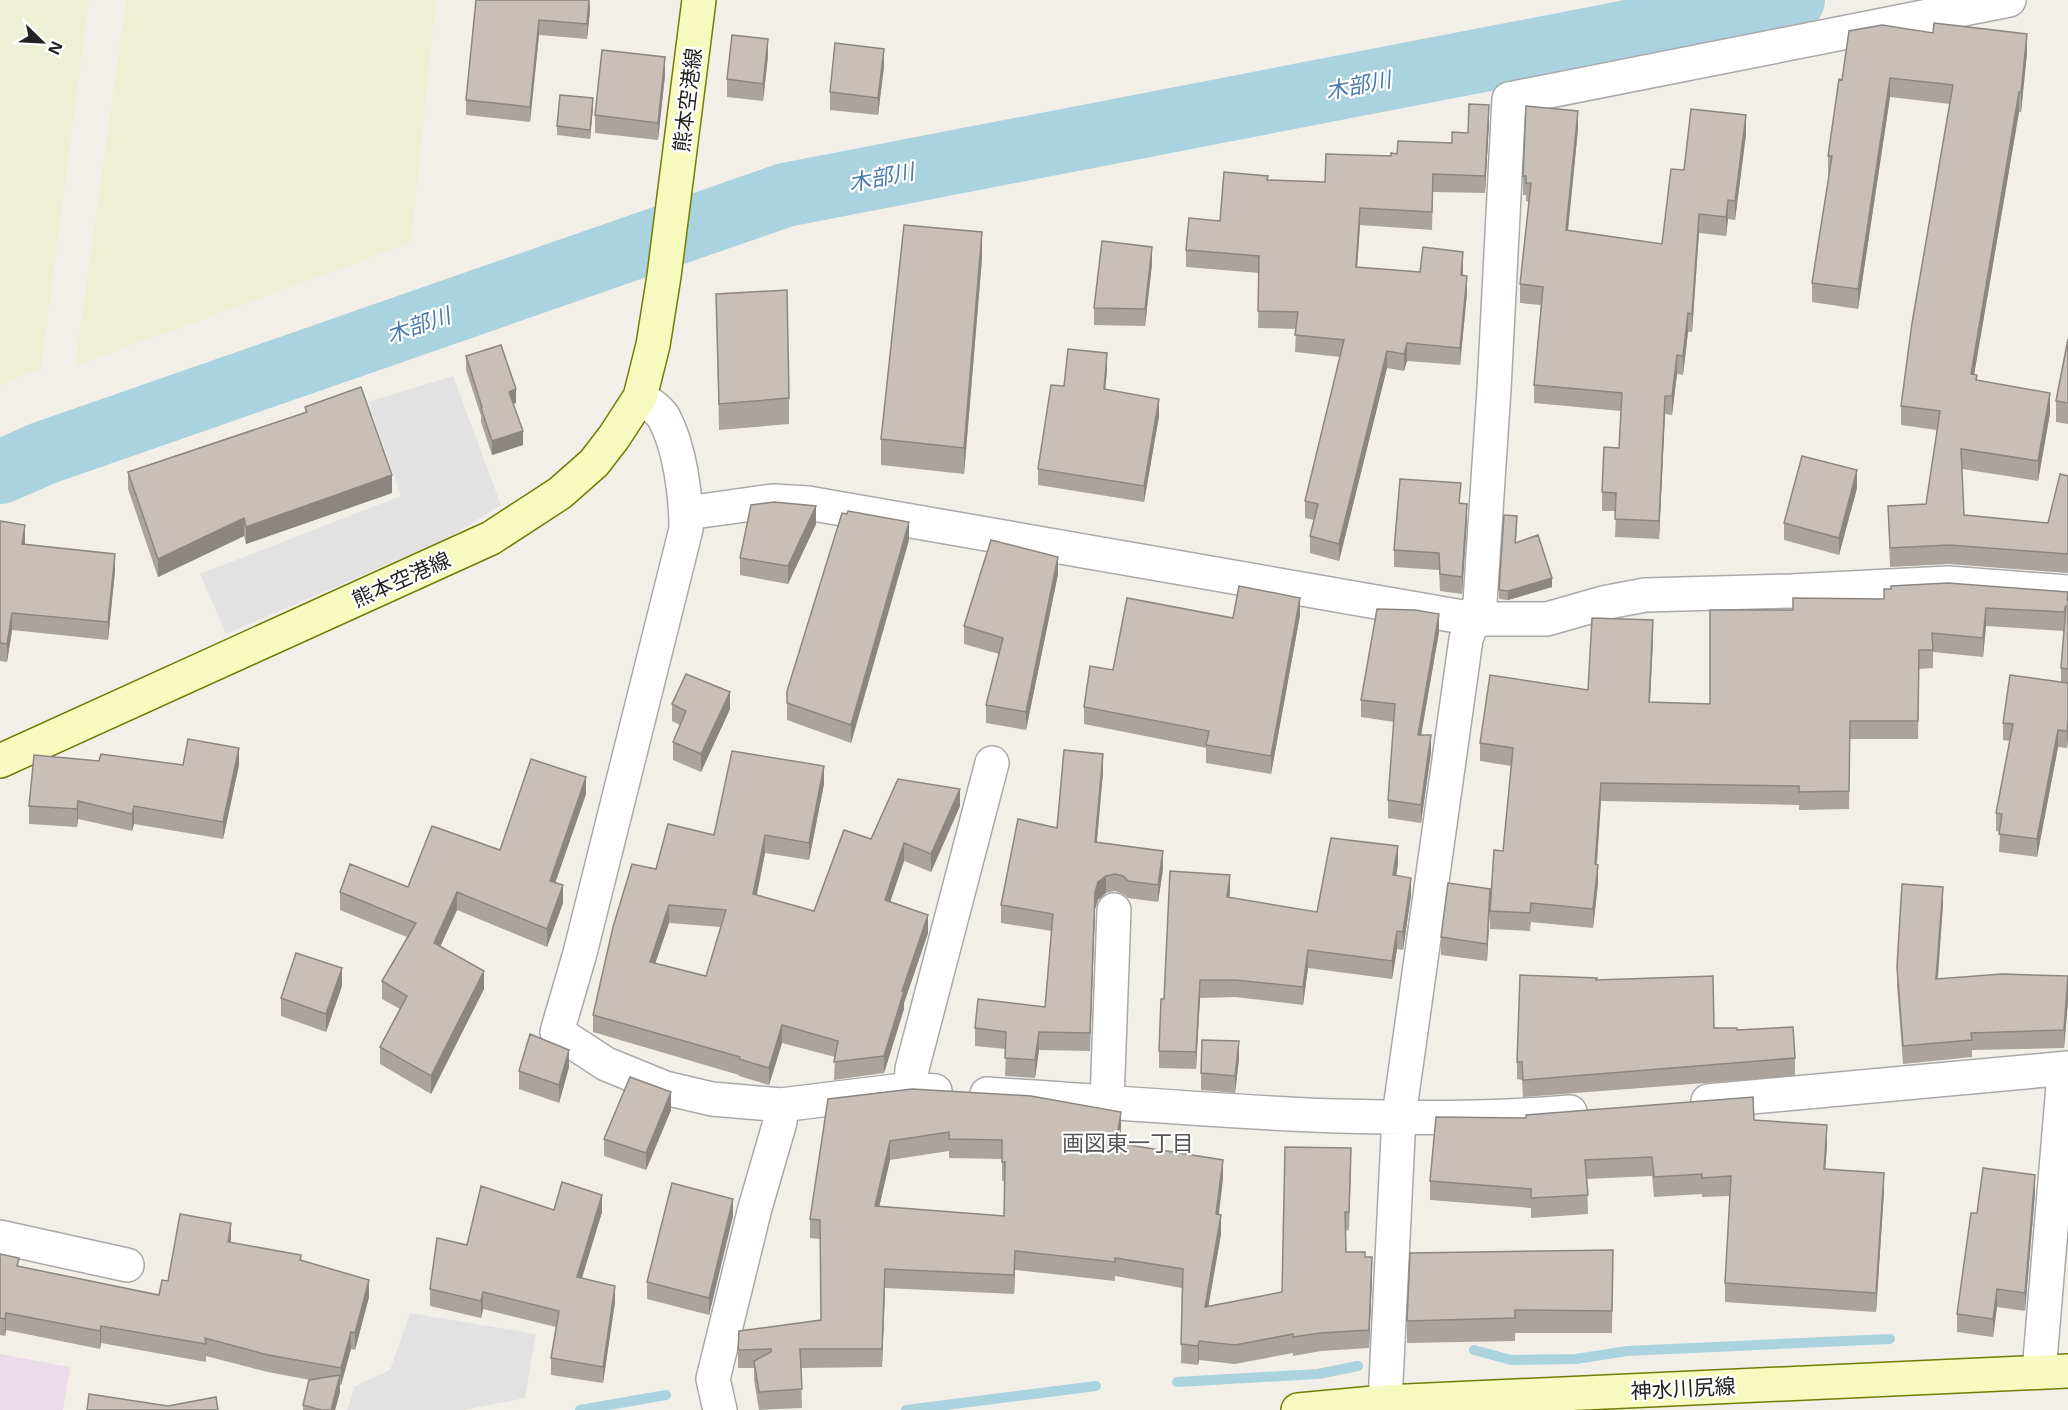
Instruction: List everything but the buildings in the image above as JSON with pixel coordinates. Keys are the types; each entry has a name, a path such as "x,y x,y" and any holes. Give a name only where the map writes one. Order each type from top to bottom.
{"main road":[{"name":"熊本空港線","path":"0,761 491,538 560,493 594,463 615,437 639,397 653,345 699,0"},
{"name":"神水川尻線","path":"1298,1410 1385,1402 2054,1371"}],"street":[{"path":"1385,1402 1399,1116 1466,639 1480,602 1509,99 2009,0"},
{"path":"639,397 652,405 664,417 676,450 686,511 686,529 583,942 557,1032 606,1064 665,1088 712,1099 782,1105 911,1089 1107,1101 1258,1114 1509,1117 1602,1110"},
{"path":"686,511 773,501 808,503 1474,619 1547,619 1603,603 1645,595 1948,583 2068,592"},
{"path":"911,1089 912,1069 992,763"},
{"path":"1107,1101 1114,910"},
{"path":"1684,1103 2068,1068"},
{"path":"2054,1371 2063,1086 2068,1072"},
{"path":"720,1410 713,1379 755,1208 780,1122 782,1105"},
{"path":"0,1237 127,1265"}],"shaded area":[{"path":"453,376 501,505 448,538 226,634 200,574 401,496 368,402"},
{"path":"410,1313 536,1334 525,1398 463,1410 347,1410 355,1386 390,1370"},
{"path":"0,1354 70,1367 63,1410 0,1410"}],"green space":[{"path":"0,0 89,0 41,369 0,385"},
{"path":"126,0 436,0 411,243 75,366"}],"waterway":[{"name":"木部川","path":"0,472 44,453 785,195 1793,0"},
{"path":"1474,1350 1511,1360 1576,1359 1627,1351 1890,1339"},
{"path":"1177,1382 1318,1374 1358,1366"},
{"path":"906,1410 1096,1386"},
{"path":"580,1410 666,1395"}],"district":[{"name":"画図東一丁目","path":"1128,1142"}]}
